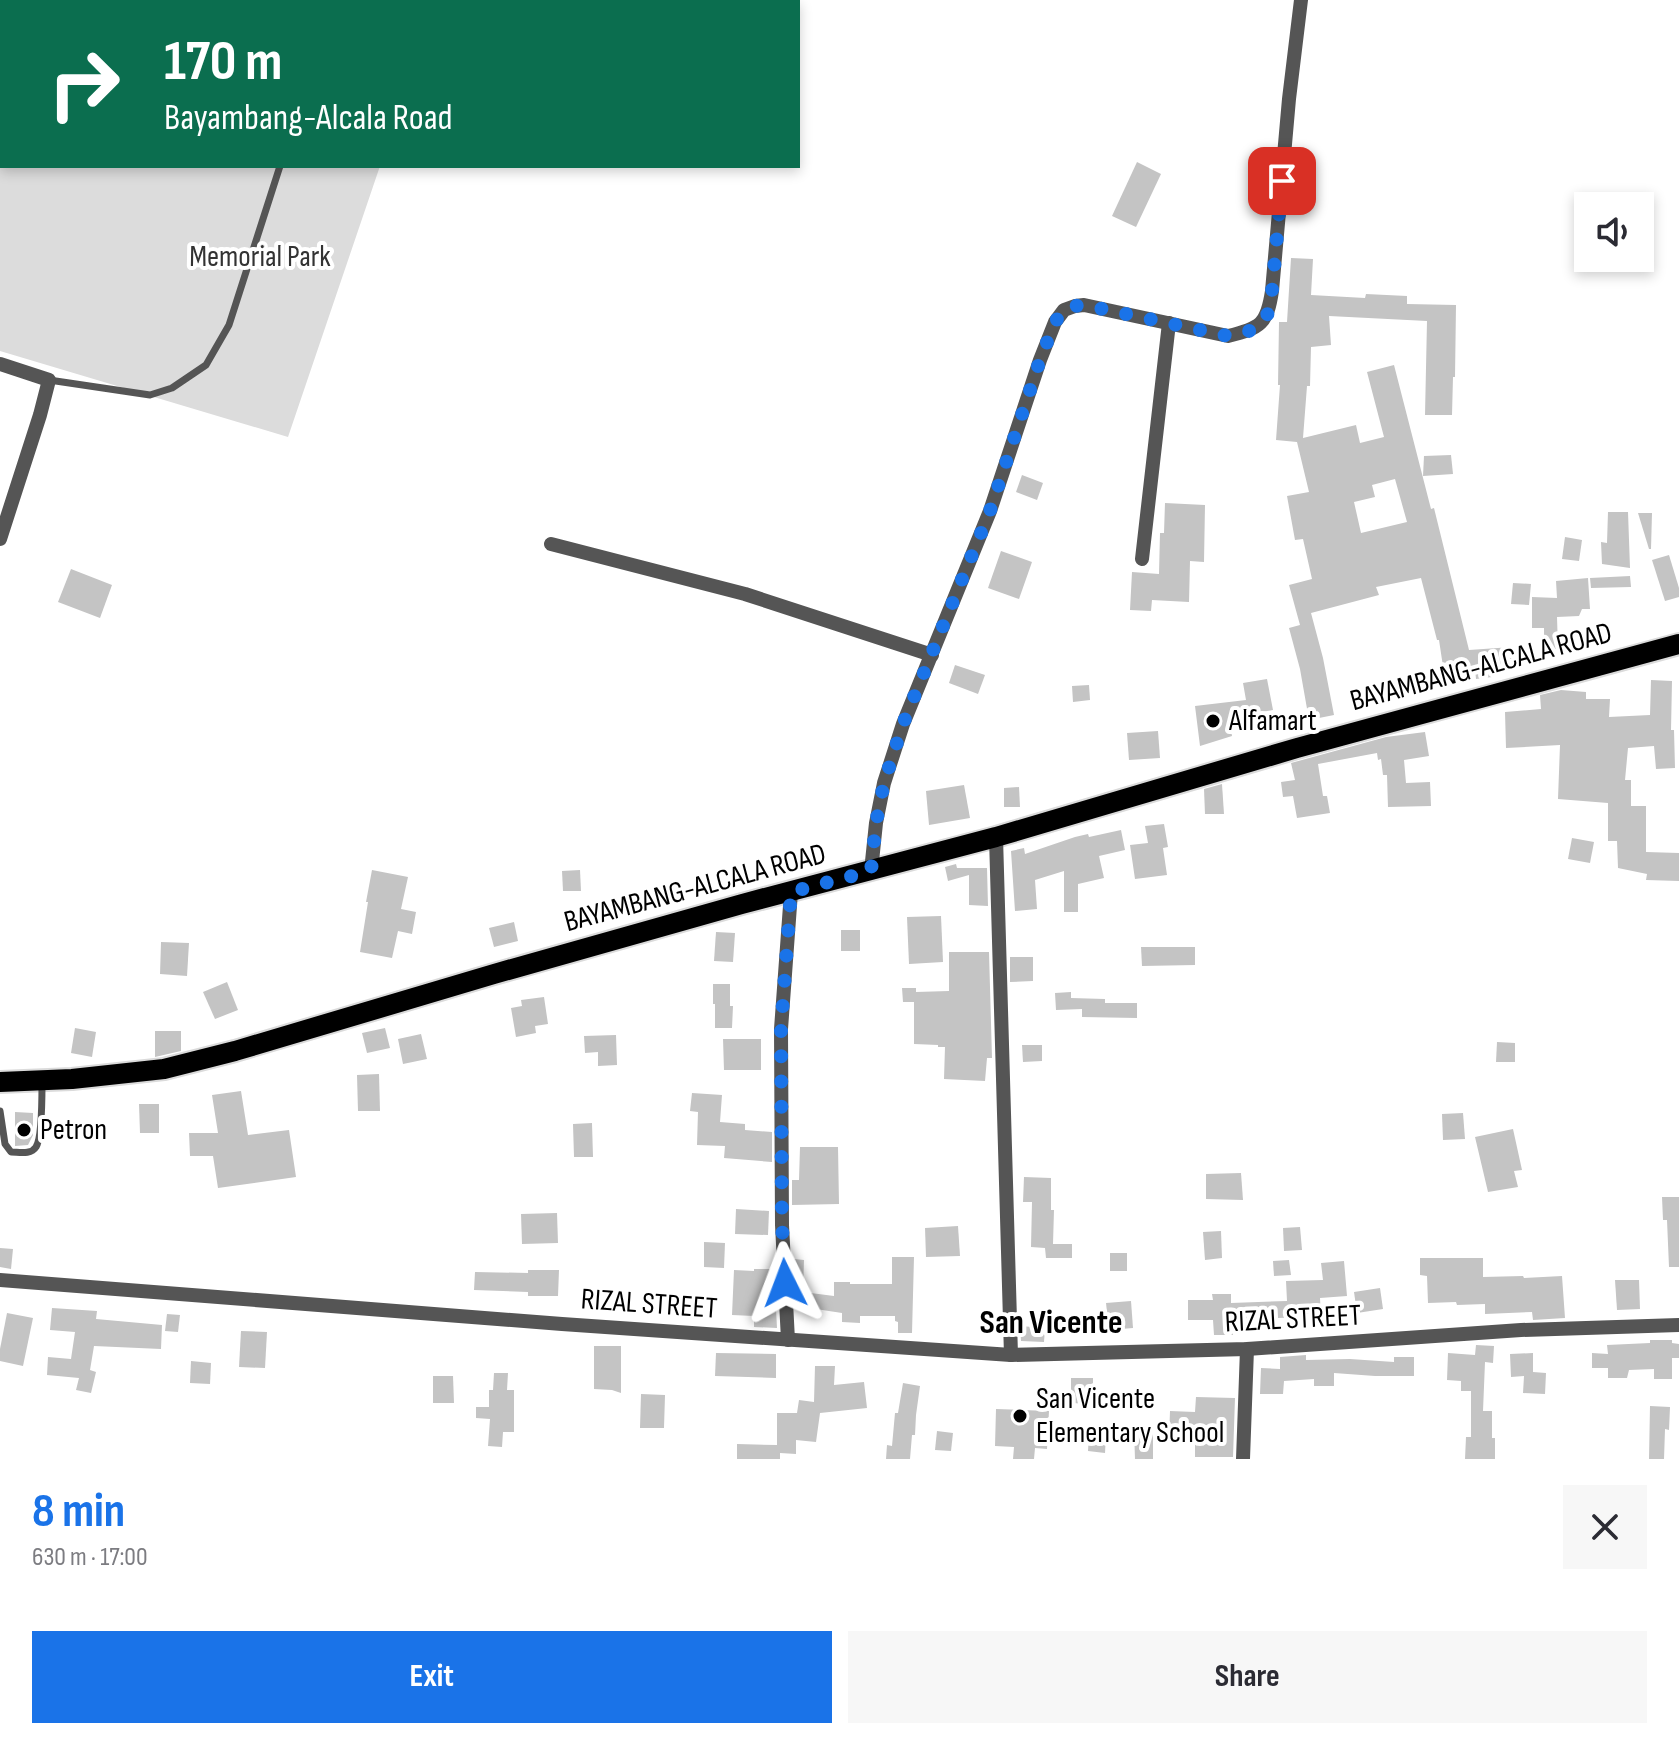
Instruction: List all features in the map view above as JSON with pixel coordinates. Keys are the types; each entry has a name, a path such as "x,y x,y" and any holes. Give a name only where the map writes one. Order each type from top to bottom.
{"main road":[{"name":"BAYAMBANG-ALCALA ROAD","path":"0,1082 164,1069 207,1059 494,974 996,837 1297,748 1679,644"}],"street":[{"path":"871,871 884,783 903,724 990,511 1055,322 1064,310 1084,305 1228,336 1249,331 1260,324 1269,312 1301,0"},
{"path":"1142,559 1169,323"},
{"path":"0,364 49,380 0,539"},
{"path":"551,544 745,594 932,655"},
{"path":"996,837 1011,1355"},
{"path":"788,1340 782,1225 781,1029 791,892"},
{"name":"RIZAL STREET","path":"0,1280 1011,1355 1247,1349 1521,1330 1679,1325"},
{"path":"1243,1459 1247,1349"}],"lane":[{"path":"49,380 150,395 172,388 206,365 229,325 279,168"},
{"path":"0,1111 5,1144 11,1152 33,1151 40,1134 42,1080"}],"green space":[{"name":"Memorial Park","path":"0,168 379,168 288,437 0,351"}],"building":[{"path":"1137,162 1161,174 1136,227 1112,216"},
{"path":"1291,258 1313,259 1311,295 1365,298 1366,294 1407,296 1407,304 1456,305 1452,415 1425,415 1427,321 1329,316 1331,345 1311,347 1310,386 1307,386 1303,438 1356,425 1360,443 1384,437 1367,372 1394,365 1469,650 1512,647 1515,669 1491,672 1492,677 1476,679 1475,668 1444,673 1439,640 1421,578 1376,587 1379,595 1311,613 1334,715 1309,720 1289,628 1300,625 1289,585 1312,579 1303,539 1295,540 1287,496 1309,492 1297,442 1276,440 1280,385 1279,322 1287,322","holes":["1395,479 1407,522 1361,533 1354,502 1375,497 1372,485"]},
{"path":"1451,455 1453,474 1423,476 1424,456"},
{"path":"1022,475 1043,483 1037,500 1016,492"},
{"path":"1165,503 1205,505 1204,562 1190,561 1189,602 1152,600 1151,611 1130,610 1132,572 1159,574 1160,533 1164,533"},
{"path":"1608,512 1628,512 1630,568 1602,564 1601,542 1607,543"},
{"path":"1638,513 1652,513 1651,549 1649,549"},
{"path":"1565,537 1582,540 1579,561 1562,559"},
{"path":"1001,551 1032,562 1019,599 988,588"},
{"path":"1669,555 1679,597 1665,601 1652,560"},
{"path":"71,569 112,585 100,618 58,602"},
{"path":"1630,576 1631,587 1591,588 1590,578"},
{"path":"1588,578 1590,609 1582,609 1579,616 1557,617 1558,649 1544,649 1544,628 1532,628 1532,597 1557,598 1556,581"},
{"path":"1513,583 1531,584 1529,605 1511,604"},
{"path":"955,665 985,675 978,694 949,683"},
{"path":"1267,679 1273,710 1229,717 1232,736 1200,746 1195,706 1246,700 1243,683"},
{"path":"1651,680 1672,681 1671,730 1674,730 1675,768 1656,769 1654,746 1628,748 1625,780 1631,780 1631,806 1646,806 1646,852 1679,853 1679,881 1646,880 1647,874 1618,868 1617,841 1608,841 1608,803 1558,799 1560,745 1506,748 1505,712 1541,709 1540,695 1561,690 1586,692 1586,699 1610,699 1609,717 1650,715"},
{"path":"1089,685 1090,700 1073,702 1072,686"},
{"path":"1158,731 1160,758 1129,760 1127,733"},
{"path":"1425,732 1429,756 1404,760 1406,783 1430,782 1431,806 1388,807 1387,775 1383,775 1377,753 1318,764 1323,796 1327,796 1330,813 1297,818 1293,796 1283,797 1281,782 1295,780 1291,763 1386,737"},
{"path":"1222,784 1224,814 1205,814 1204,789"},
{"path":"964,785 970,818 929,825 926,791"},
{"path":"1019,787 1020,807 1004,807 1004,788"},
{"path":"1164,824 1168,847 1163,848 1167,875 1135,879 1130,845 1148,843 1145,826"},
{"path":"1121,830 1125,850 1099,856 1104,878 1078,884 1078,912 1064,912 1064,871 1035,880 1037,909 1015,911 1011,851 1024,848 1025,854 1075,837"},
{"path":"1572,838 1594,842 1590,863 1568,859"},
{"path":"956,864 957,868 987,868 988,906 969,905 969,875 948,881 945,867"},
{"path":"372,870 408,877 401,909 416,912 412,934 398,931 392,958 360,952"},
{"path":"580,870 581,891 563,891 562,871"},
{"path":"941,916 943,962 909,964 907,917"},
{"path":"514,922 518,941 494,947 489,928"},
{"path":"841,930 860,930 860,951 841,951"},
{"path":"716,932 735,933 733,962 714,961"},
{"path":"161,942 189,943 187,976 160,974"},
{"path":"1141,947 1195,947 1195,965 1142,966"},
{"path":"949,952 989,952 992,1058 987,1058 985,1081 944,1079 945,1047 914,1044 914,1002 903,1002 902,988 916,988 916,992 949,991"},
{"path":"1010,957 1033,957 1033,981 1010,982"},
{"path":"227,982 238,1010 215,1019 203,992"},
{"path":"713,984 730,984 732,1028 715,1028"},
{"path":"1071,992 1071,998 1105,999 1105,1003 1137,1003 1137,1018 1082,1017 1082,1009 1056,1010 1055,993"},
{"path":"544,997 548,1024 535,1026 536,1033 516,1037 511,1008 522,1006 521,1000"},
{"path":"75,1028 96,1032 92,1057 71,1053"},
{"path":"385,1028 390,1048 367,1053 362,1033"},
{"path":"155,1031 181,1031 181,1051 155,1057"},
{"path":"421,1034 427,1059 403,1064 398,1039"},
{"path":"616,1035 617,1065 598,1066 598,1052 585,1053 584,1036"},
{"path":"723,1039 761,1039 761,1070 724,1070"},
{"path":"1497,1042 1515,1043 1515,1062 1496,1062"},
{"path":"1022,1045 1042,1045 1042,1061 1023,1062"},
{"path":"379,1074 380,1111 358,1111 357,1075"},
{"path":"241,1091 248,1135 289,1130 296,1177 218,1188 213,1156 190,1156 189,1133 218,1133 212,1095"},
{"path":"692,1093 722,1095 720,1122 745,1124 745,1130 772,1132 772,1162 724,1158 725,1146 697,1145 698,1112 690,1111"},
{"path":"139,1104 159,1104 159,1133 140,1133"},
{"name":"Petron","path":"15,1112 33,1113 33,1135 28,1145 15,1146"},
{"path":"1463,1113 1465,1139 1443,1140 1442,1114"},
{"path":"592,1123 593,1157 574,1157 573,1124"},
{"path":"1513,1129 1522,1170 1514,1171 1518,1187 1488,1192 1475,1137"},
{"path":"800,1147 838,1147 839,1204 792,1205 792,1180 799,1180"},
{"path":"1241,1173 1243,1200 1206,1199 1206,1174"},
{"path":"1024,1177 1051,1178 1053,1244 1072,1244 1072,1258 1046,1258 1045,1248 1031,1247 1032,1202 1023,1202"},
{"path":"1662,1197 1679,1197 1679,1267 1669,1267 1667,1220 1663,1220"},
{"path":"736,1209 769,1211 768,1235 735,1234"},
{"path":"557,1213 558,1243 522,1244 521,1214"},
{"path":"958,1226 960,1256 926,1257 925,1228"},
{"path":"1300,1227 1302,1250 1284,1251 1283,1228"},
{"path":"1221,1231 1222,1258 1205,1260 1203,1232"},
{"path":"704,1242 725,1243 724,1268 704,1267"},
{"path":"0,1248 13,1249 11,1269 0,1267"},
{"path":"1110,1253 1127,1253 1127,1271 1110,1271"},
{"path":"892,1257 914,1257 912,1333 898,1333 895,1316 860,1316 860,1323 842,1322 842,1313 796,1306 794,1259 804,1260 803,1292 834,1296 834,1282 892,1284"},
{"path":"1420,1258 1483,1258 1483,1277 1562,1276 1565,1318 1533,1320 1532,1312 1485,1314 1485,1304 1428,1303 1427,1276 1420,1275"},
{"path":"1289,1260 1291,1275 1274,1276 1273,1261"},
{"path":"1344,1261 1347,1296 1320,1298 1321,1317 1277,1318 1278,1328 1232,1330 1233,1335 1214,1335 1213,1320 1188,1320 1188,1300 1213,1300 1212,1294 1231,1294 1231,1303 1287,1301 1286,1281 1323,1280 1321,1263"},
{"path":"774,1269 777,1328 754,1327 754,1316 732,1315 734,1270"},
{"path":"528,1270 559,1270 558,1296 474,1290 475,1272 528,1273"},
{"path":"1615,1280 1639,1280 1640,1309 1617,1310"},
{"path":"1380,1288 1383,1309 1357,1313 1354,1292"},
{"path":"1131,1301 1133,1328 1109,1330 1106,1303"},
{"path":"52,1308 97,1311 96,1319 162,1325 161,1349 94,1346 90,1370 96,1372 91,1393 76,1390 79,1378 47,1375 48,1357 71,1359 75,1332 50,1330"},
{"path":"7,1313 33,1318 23,1366 0,1361"},
{"path":"167,1314 180,1315 178,1332 165,1331"},
{"path":"1020,1326 1045,1328 1044,1342 1021,1341"},
{"path":"241,1331 267,1332 265,1368 239,1367"},
{"path":"1650,1340 1672,1340 1672,1343 1679,1344 1679,1358 1672,1358 1672,1379 1654,1379 1654,1369 1629,1370 1627,1378 1608,1378 1608,1368 1592,1368 1592,1353 1608,1354 1607,1345 1650,1343"},
{"path":"1476,1345 1494,1346 1493,1363 1485,1362 1483,1411 1492,1411 1495,1459 1465,1459 1466,1437 1471,1437 1471,1391 1461,1391 1461,1381 1447,1380 1448,1353 1475,1355"},
{"path":"594,1346 621,1346 621,1393 594,1389"},
{"path":"716,1353 776,1354 776,1378 715,1376"},
{"path":"1533,1353 1533,1372 1546,1373 1545,1394 1523,1393 1524,1376 1511,1377 1510,1354"},
{"path":"1306,1355 1306,1360 1394,1362 1394,1357 1414,1357 1414,1376 1334,1373 1334,1386 1314,1386 1314,1379 1284,1381 1283,1394 1260,1394 1261,1368 1280,1369 1280,1357"},
{"path":"191,1361 211,1363 210,1384 190,1383"},
{"path":"815,1366 835,1366 834,1385 864,1382 867,1408 820,1413 816,1442 796,1440 796,1454 780,1453 780,1459 737,1459 737,1444 777,1445 777,1413 797,1413 799,1400 814,1402"},
{"path":"494,1373 508,1373 507,1390 514,1390 514,1432 503,1432 502,1447 488,1446 490,1419 476,1418 476,1407 489,1407 489,1390 493,1390"},
{"path":"433,1376 453,1376 454,1403 433,1403"},
{"path":"1071,1378 1093,1378 1093,1404 1071,1403"},
{"path":"903,1383 920,1386 910,1459 886,1459 887,1445 892,1446 895,1413 898,1413"},
{"path":"641,1394 665,1395 664,1428 640,1428"},
{"path":"1196,1397 1235,1398 1233,1457 1195,1457 1195,1440 1169,1439 1170,1411 1195,1412"},
{"path":"1650,1406 1670,1407 1669,1430 1665,1429 1664,1459 1649,1459"},
{"path":"996,1409 1049,1411 1047,1449 1035,1448 1034,1459 1013,1459 1014,1447 995,1446"},
{"path":"1134,1429 1153,1429 1153,1459 1135,1459"},
{"path":"937,1431 953,1433 951,1451 935,1450"},
{"path":"1089,1433 1106,1434 1105,1453 1088,1451"}],"place":[{"name":"Alfamart","path":"1213,721"},
{"name":"Petron","path":"24,1130"},
{"name":"San Vicente Elementary School","path":"1020,1416"}],"district":[{"name":"San Vicente","path":"1051,1322"}],"route":[{"path":"785,1283 781,1029 791,892 871,871 884,783 903,724 990,511 1055,322 1064,310 1084,305 1228,336 1249,331 1260,324 1269,312 1282,181"}]}
